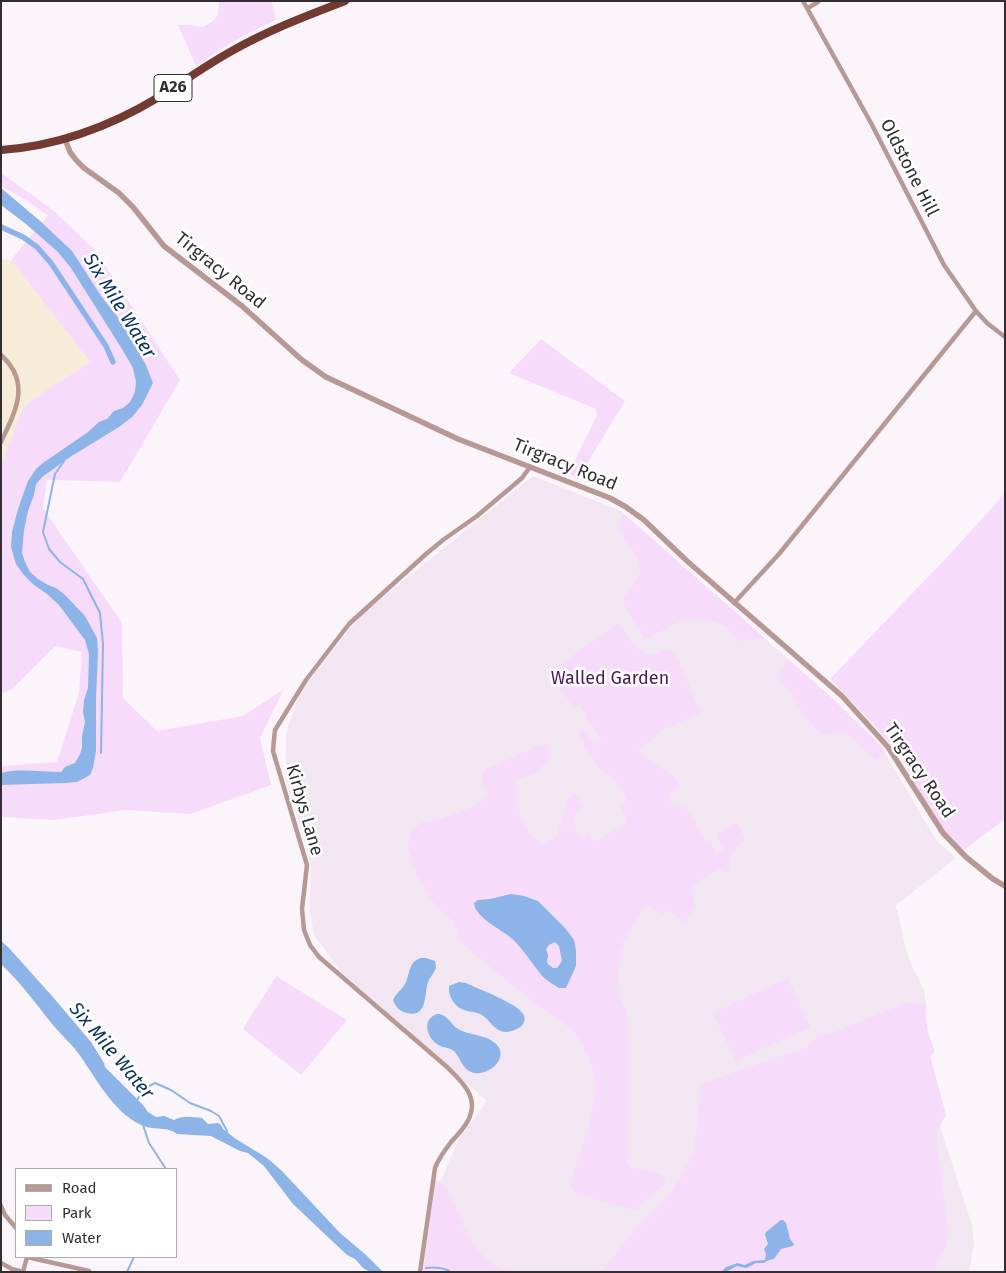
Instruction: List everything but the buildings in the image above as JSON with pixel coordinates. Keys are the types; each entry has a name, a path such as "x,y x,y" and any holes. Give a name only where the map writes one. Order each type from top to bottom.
{"highway":[{"name":"A26","path":"1,150 65,139 105,125 159,97 254,39 293,21 345,1"}],"street":[{"name":"Oldstone Hill","path":"803,1 871,124 944,265 976,311 987,323 1005,337"},
{"path":"808,8 818,1"},
{"name":"Tirgracy Road","path":"65,139 70,152 76,160 133,207 164,246 242,306 276,338 326,377 448,434 626,507 644,520 734,603 842,696 888,747 943,833 966,857 993,879 1005,886"},
{"path":"734,603 779,554 976,311"},
{"path":"1,356 7,361 15,375 19,395 16,408 1,442"},
{"name":"Kirbys Lane","path":"420,1272 435,1168 443,1153 470,1117 471,1098 461,1080 326,963 310,945 306,936 302,909 307,864 273,751 274,739 276,730 306,680 350,624 426,554 477,516 522,478 530,467"},
{"path":"1,1206 3,1215 14,1222"},
{"path":"1,1263 23,1272 27,1258"},
{"path":"31,1258 89,1271"}],"shaded area":[{"path":"1,259 11,260 90,362 30,401 22,410 1,465"},
{"path":"533,476 621,511 831,697 881,746 936,840 956,858 895,906 911,964 924,990 928,1032 935,1052 930,1056 946,1115 940,1126 972,1225 974,1244 969,1272 423,1272 435,1180 441,1181 460,1138 487,1101 341,972 314,935 310,910 311,863 286,779 286,733 298,698 311,678 361,615"}],"green space":[{"path":"219,1 271,1 276,20 247,34 196,66 178,25 202,27 212,22 218,15"},
{"path":"1,173 53,210 95,250 180,380 120,482 47,480 43,508 122,623 123,698 157,731 243,716 284,689 260,738 271,785 191,814 125,810 55,820 1,817 1,766 57,762 79,693 82,652 55,646 12,689 1,694 1,465 22,410 30,401 90,362 11,260 50,213 47,215 1,186"},
{"path":"541,339 625,401 577,480 569,473 597,415 596,409 509,373"},
{"path":"1005,493 1005,819 964,850 949,836 940,824 895,750 830,679 950,554"},
{"path":"624,514 765,638 740,641 727,627 715,622 696,619 681,621 645,639 624,604 624,597 640,574 639,561 626,542 618,524"},
{"name":"Walled Garden","path":"618,623 635,647 651,656 668,649 674,651 701,713 663,730 638,751 673,775 679,785 668,795 673,804 687,808 705,841 709,839 716,853 724,849 716,834 737,823 745,839 730,858 730,871 725,872 720,869 691,887 695,907 685,922 666,910 663,914 646,904 620,951 618,982 620,997 627,1013 627,1161 630,1168 651,1170 664,1176 665,1183 636,1210 577,1194 570,1184 590,1122 596,1086 590,1060 575,1031 540,1007 460,942 453,921 431,899 415,870 407,847 412,831 422,822 439,820 472,807 488,795 482,781 483,773 488,768 546,744 549,758 540,768 540,772 515,780 516,803 527,831 543,846 557,837 568,798 575,793 583,807 576,812 575,819 580,839 589,834 595,842 628,822 620,804 627,801 619,784 599,767 589,754 579,733 583,729 594,745 602,740 586,718 588,717 579,704 574,708 549,673","holes":["511,894 525,896 538,901 555,916 572,938 576,954 566,987 545,978 515,941 501,929 484,898 490,899"]},
{"path":"787,658 831,697 881,746 884,751 877,759 873,758 846,732 826,735 819,733 778,677"},
{"path":"555,942 559,946 562,961 556,968 553,968 547,963 548,955 546,949 548,945"},
{"path":"276,976 347,1020 301,1075 243,1029"},
{"path":"788,978 810,1027 736,1061 713,1013"},
{"path":"908,1002 926,1004 930,1040 935,1052 930,1056 946,1115 936,1133 948,1230 946,1246 934,1272 602,1272 629,1236 672,1193 694,1150 701,1084 807,1047 817,1037 837,1031"},
{"path":"435,1180 447,1189 472,1242 486,1259 503,1269 522,1272 423,1272"}],"water":[{"path":"1,188 72,251 101,296 120,320 146,365 153,383 142,405 132,417 42,477 36,484 24,530 22,553 30,572 38,579 64,594 85,616 97,638 96,751 90,775 77,782 1,785 1,773 23,770 61,772 65,767 75,763 82,748 85,722 83,712 84,700 88,688 89,654 85,640 59,605 34,585 16,564 11,547 12,532 28,481 36,469 99,422 107,419 114,411 123,408 130,402 135,392 136,382 133,368 71,268 58,252 1,205"},
{"path":"511,894 538,901 565,928 574,940 576,950 576,966 566,988 559,988 543,977 515,941 478,913 474,903 478,900","holes":["555,942 559,946 562,961 557,968 553,968 547,963 548,955 546,949"]},
{"path":"1,941 91,1042 105,1067 148,1112 156,1117 164,1116 174,1120 184,1117 202,1118 208,1124 218,1123 221,1125 223,1129 236,1139 267,1158 282,1171 340,1233 383,1272 370,1272 363,1268 355,1259 347,1255 293,1204 264,1166 248,1153 240,1151 211,1136 177,1134 168,1130 144,1126 122,1112 105,1093 75,1048 1,964"},
{"path":"421,958 435,961 436,968 428,982 422,1009 414,1014 407,1013 398,1008 393,1000 405,984 414,962"},
{"path":"459,982 466,983 513,1005 524,1015 523,1024 513,1031 502,1031 482,1015 463,1010 453,1002 449,990 449,986"},
{"path":"437,1014 446,1017 458,1029 493,1041 500,1051 498,1062 489,1070 483,1072 477,1073 468,1070 454,1051 439,1045 430,1037 427,1028 429,1020"},
{"path":"781,1220 786,1223 790,1239 794,1244 793,1246 781,1249 774,1259 764,1263 756,1263 746,1268 737,1266 726,1272 721,1272 726,1267 737,1263 745,1265 753,1261 765,1260 766,1254 764,1249 768,1244 765,1234"}],"waterway":[{"path":"1,227 23,237 37,247 51,263 106,346 113,362"},
{"path":"64,461 55,474 43,532 49,549 60,562 83,579 100,613 103,644 101,753"},
{"name":"Six Mile Water","path":"137,1100 144,1090 155,1083 171,1090 190,1103 219,1116 227,1131 226,1134"},
{"path":"143,1125 149,1143 165,1168"},
{"path":"127,1272 134,1258"},
{"path":"426,1268 439,1268 451,1272"}]}
